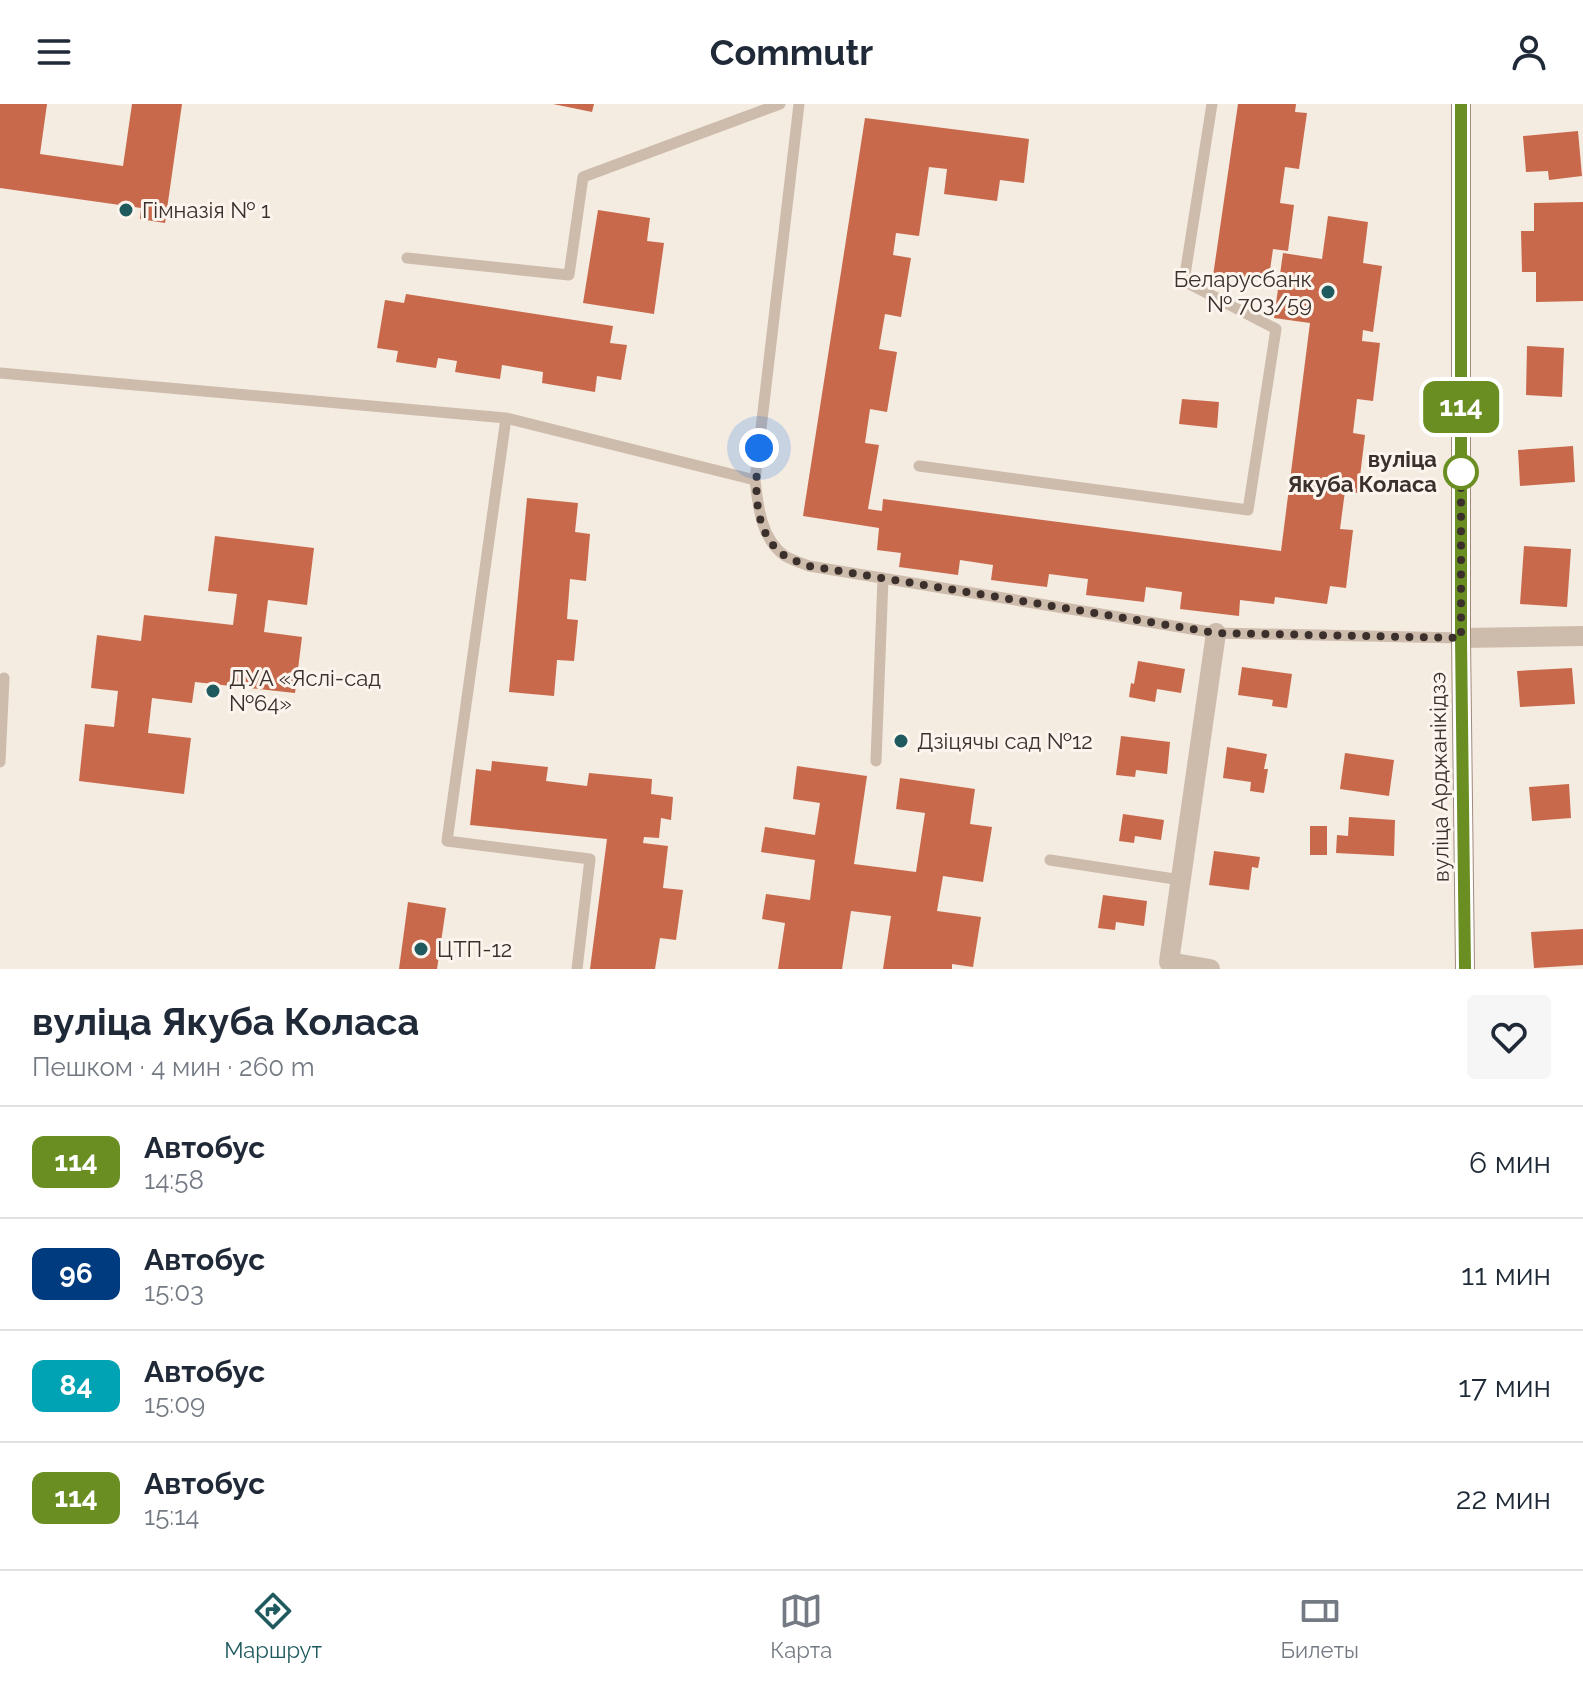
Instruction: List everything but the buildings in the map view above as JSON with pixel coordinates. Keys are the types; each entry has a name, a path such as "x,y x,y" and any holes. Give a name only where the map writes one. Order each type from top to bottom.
{"main road":[{"name":"вуліца Арджанікідзэ","path":"1461,104 1461,638 1465,969"}],"street":[{"path":"1210,969 1169,962 1216,633"},
{"path":"1461,638 1583,636"}],"lane":[{"path":"407,258 569,275 583,177 780,104"},
{"path":"799,104 755,480 758,511 768,537 784,555 809,566 1216,633 1461,638"},
{"path":"919,466 1248,510 1276,329 1184,281 1212,104"},
{"path":"0,373 506,418 755,480"},
{"path":"506,418 447,841 590,859 577,969"},
{"path":"876,761 883,578"},
{"path":"0,762 4,678"},
{"path":"1050,860 1181,880"}],"bus line":[{"name":"114","path":"1461,104 1461,638 1465,969"}],"place":[{"name":"Гімназія № 1","path":"126,210"},
{"name":"Беларусбанк № 703/59","path":"1328,292"},
{"name":"вуліца Якуба Коласа","path":"1461,472"},
{"name":"ДУА «Яслі-сад №64»","path":"213,691"},
{"name":"Дзіцячы сад №12","path":"901,741"},
{"name":"ЦТП-12","path":"421,949"}],"route":[{"path":"759,448 755,480 758,511 768,537 784,555 809,566 1216,633 1461,638 1461,472"}]}
